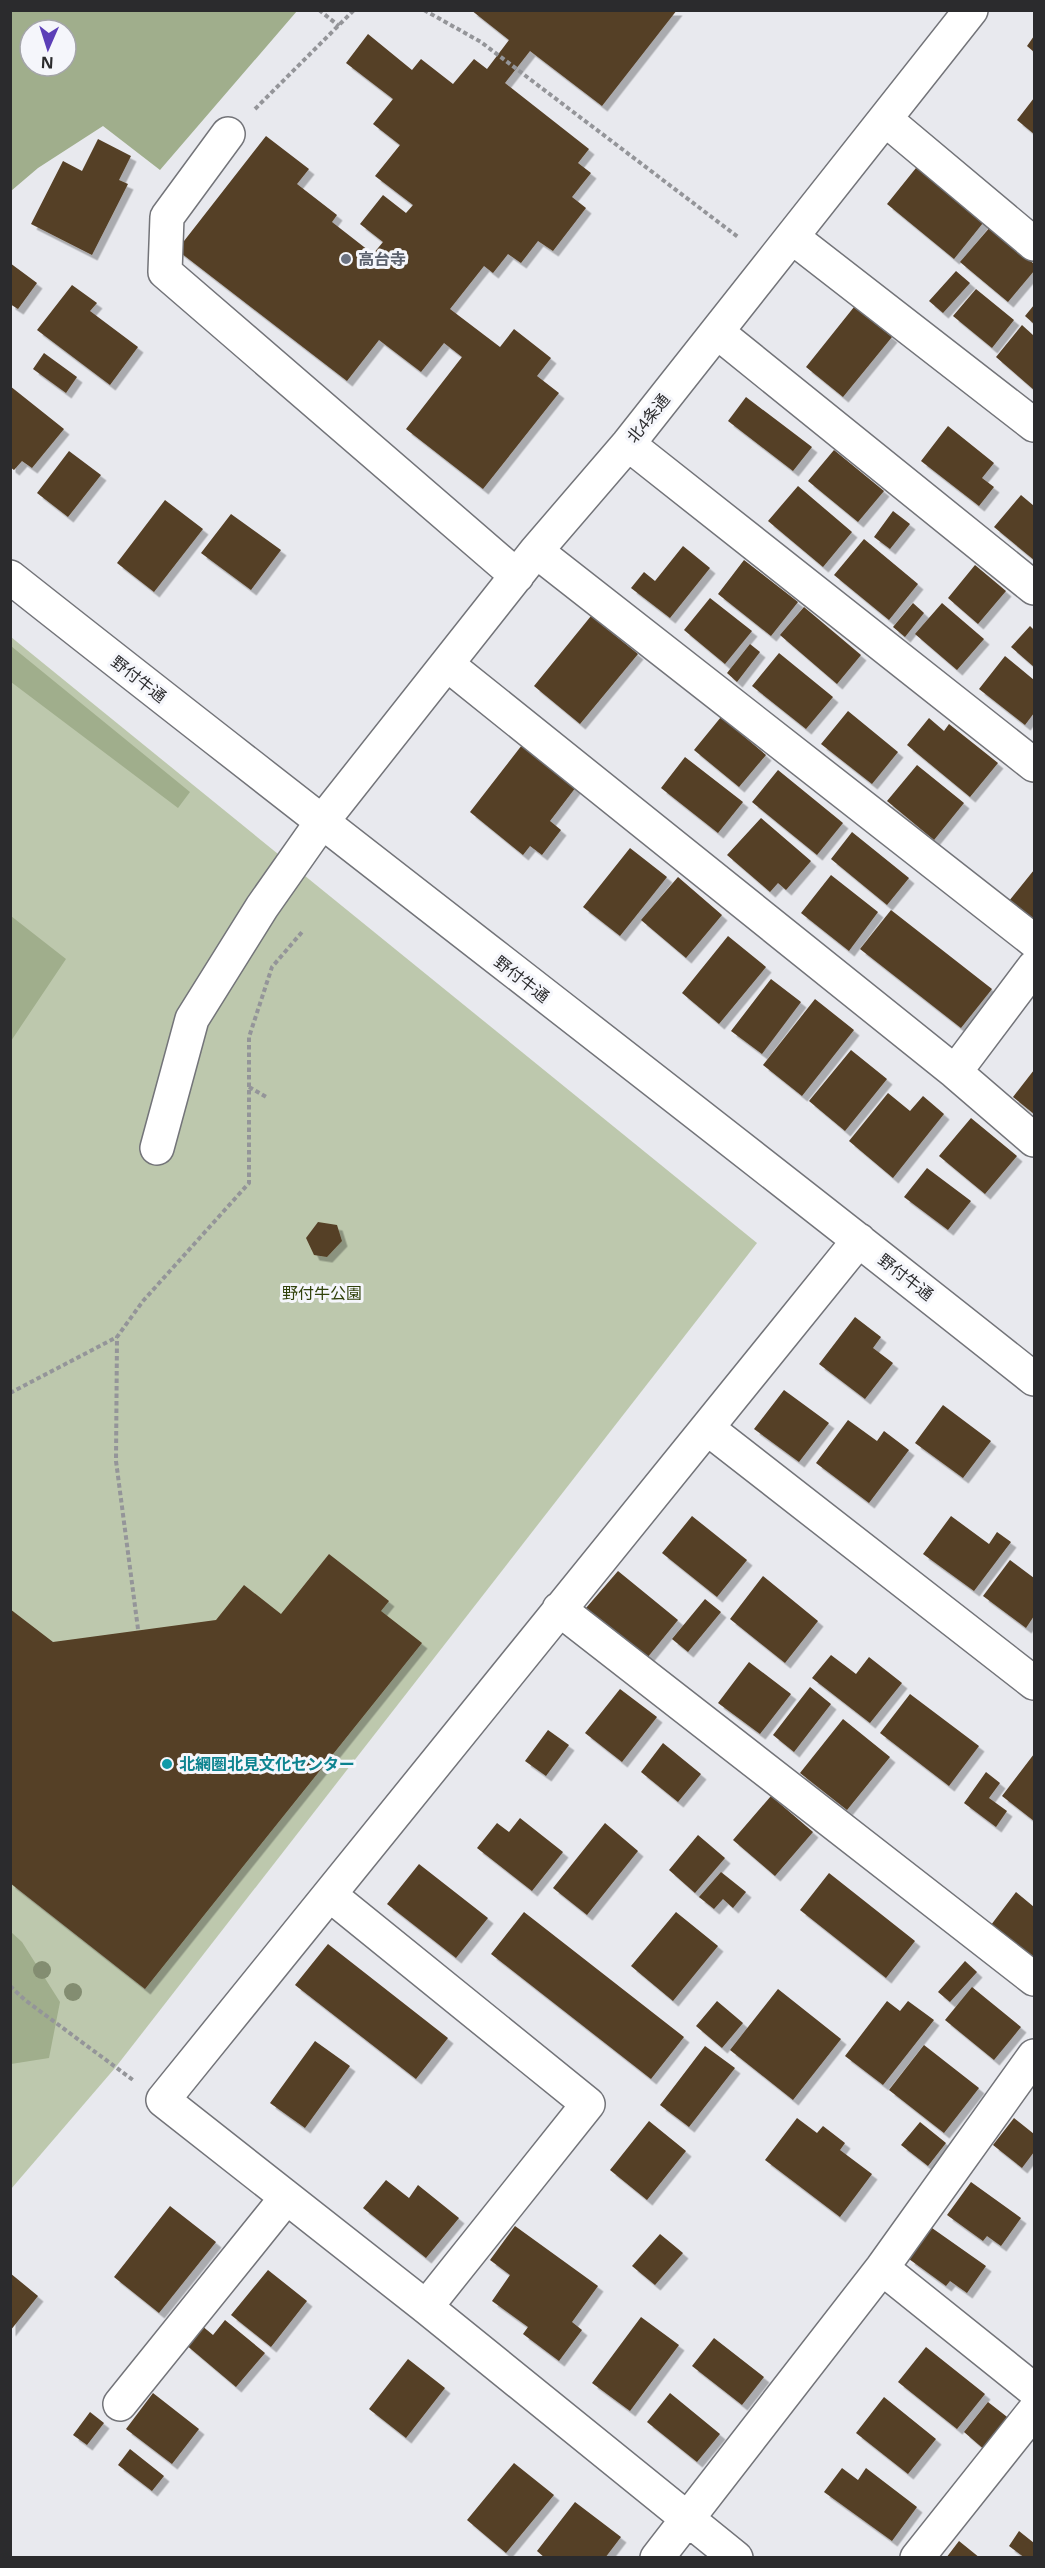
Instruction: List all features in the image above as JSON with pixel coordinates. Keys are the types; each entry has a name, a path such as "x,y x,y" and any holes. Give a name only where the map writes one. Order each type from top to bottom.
{"street":[{"name":"北4条通","path":"157,1148 192,1019 262,907 321,823 536,551 628,444 971,10"},
{"path":"885,119 1035,244"},
{"path":"228,134 167,217 165,272 517,576"},
{"path":"792,237 1035,425"},
{"path":"717,332 1035,588"},
{"path":"628,444 1035,765"},
{"path":"536,551 1035,940"},
{"name":"野付牛通","path":"10,577 321,823 1035,1379"},
{"path":"448,665 955,1072 1035,1140"},
{"path":"955,1072 1035,968"},
{"path":"736,2558 426,2307 163,2100 859,1240"},
{"path":"707,1428 1035,1683"},
{"path":"559,1609 1035,1979"},
{"path":"330,1895 588,2104 426,2307"},
{"path":"657,2558 882,2268 1035,2056"},
{"path":"120,2404 286,2198"},
{"path":"882,2268 1035,2390"},
{"path":"918,2558 1035,2411"}],"path":[{"path":"319,10 339,26"},
{"path":"228,134 354,10"},
{"path":"424,10 481,42 738,237"},
{"path":"10,1393 117,1337 143,1301 249,1183 249,1036 272,967 302,932"},
{"path":"248,1086 268,1098"},
{"path":"117,1337 116,1461 138,1629"},
{"path":"10,1986 115,2068 163,2100"}],"green space":[{"path":"11,10 297,10 160,170 103,126 38,168 11,191"},
{"name":"野付牛公園","path":"11,637 757,1243 115,2068 11,2189"},
{"path":"11,646 190,792 178,808 11,682"},
{"path":"11,916 66,959 11,1041"},
{"path":"11,1932 22,1942 60,2002 49,2058 11,2064"}],"building":[{"name":"高台寺","path":"471,10 677,10 602,106 530,51 505,83 589,149 578,163 591,173 572,197 586,208 553,251 538,241 521,263 508,254 493,273 484,266 450,309 500,347 514,329 551,358 537,376 559,393 483,489 406,429 462,357 444,343 421,372 379,340 347,381 177,250 266,136 309,169 297,184 337,215 332,222 373,254 383,242 360,224 383,195 406,213 413,205 375,176 400,145 373,124 393,99 346,63 368,34 412,70 421,59 453,84 474,59 487,69 509,40"},
{"path":"1034,36 1034,52 1027,46"},
{"path":"1034,98 1034,134 1017,120"},
{"path":"98,139 131,156 119,180 128,184 92,255 31,224 63,161 82,171"},
{"path":"920,163 987,218 954,259 887,204"},
{"path":"991,226 1034,264 1034,271 1008,302 960,262"},
{"path":"10,263 37,283 18,309 10,304"},
{"path":"956,271 970,283 943,313 929,301"},
{"path":"72,285 97,303 90,311 138,347 110,385 37,330"},
{"path":"976,289 1014,320 992,348 953,316"},
{"path":"1034,305 1034,324 1025,316"},
{"path":"854,307 892,337 843,397 806,367"},
{"path":"1022,325 1034,336 1034,390 996,357"},
{"path":"44,353 77,377 66,393 33,369"},
{"path":"10,386 64,429 32,468 22,461 14,470 10,467"},
{"path":"746,397 812,447 793,471 728,421"},
{"path":"948,426 994,463 982,478 994,487 979,506 921,461"},
{"path":"834,450 884,491 858,522 808,481"},
{"path":"69,451 101,475 68,517 37,493"},
{"path":"798,486 852,532 823,567 768,521"},
{"path":"1021,495 1034,506 1034,560 994,527"},
{"path":"165,500 203,529 154,592 117,563"},
{"path":"893,511 910,524 890,549 874,537"},
{"path":"231,514 281,550 251,590 201,553"},
{"path":"864,539 918,584 889,620 834,575"},
{"path":"683,546 710,568 670,618 631,588 644,572 655,581"},
{"path":"744,560 798,602 771,636 718,594"},
{"path":"975,565 1006,591 978,624 948,598"},
{"path":"710,598 752,631 725,664 684,630"},
{"path":"913,603 924,613 905,637 893,627"},
{"path":"942,603 984,639 957,670 915,634"},
{"path":"804,607 861,655 837,684 780,635"},
{"path":"591,616 638,654 580,724 534,686"},
{"path":"1030,626 1034,630 1034,667 1011,647"},
{"path":"750,644 760,652 737,682 727,673"},
{"path":"779,653 833,697 806,729 752,686"},
{"path":"1005,656 1034,680 1034,713 1025,725 979,689"},
{"path":"848,711 898,752 872,784 821,744"},
{"path":"721,717 766,755 739,787 694,750"},
{"path":"929,718 944,731 949,724 998,763 970,797 907,745"},
{"path":"522,745 576,787 550,821 561,830 542,855 530,846 523,855 470,812"},
{"path":"685,757 743,802 718,833 661,788"},
{"path":"917,765 964,803 934,840 887,801"},
{"path":"778,770 843,823 817,855 752,802"},
{"path":"761,818 811,861 786,890 778,883 770,892 727,855"},
{"path":"852,832 909,878 887,905 831,859"},
{"path":"630,848 667,877 620,936 583,907"},
{"path":"1034,870 1034,922 1009,901"},
{"path":"831,875 878,912 849,951 801,913"},
{"path":"678,877 722,915 686,958 641,920"},
{"path":"891,910 992,989 961,1028 860,949"},
{"path":"728,936 766,967 719,1024 682,993"},
{"path":"771,979 801,1002 762,1054 731,1031"},
{"path":"815,999 854,1030 802,1096 763,1065"},
{"path":"851,1050 887,1079 845,1131 809,1101"},
{"path":"1034,1070 1034,1114 1013,1097"},
{"path":"888,1093 910,1111 923,1096 944,1114 893,1178 849,1141"},
{"path":"971,1118 1017,1156 985,1194 939,1156"},
{"path":"927,1168 971,1201 948,1230 904,1197"},
{"path":"318,1222 337,1225 342,1241 327,1257 314,1255 306,1238"},
{"path":"855,1317 881,1337 873,1348 893,1363 865,1399 819,1364"},
{"path":"784,1390 829,1423 799,1462 754,1429"},
{"path":"943,1405 991,1441 963,1478 915,1443"},
{"path":"848,1420 877,1441 884,1431 909,1450 869,1503 816,1463"},
{"path":"692,1516 747,1560 717,1597 662,1553"},
{"path":"951,1516 989,1544 997,1532 1011,1542 974,1591 923,1554"},
{"name":"北網圏北見文化センター","path":"329,1554 389,1601 381,1611 422,1643 145,1989 10,1883 10,1609 53,1642 216,1620 244,1585 281,1614"},
{"path":"1010,1560 1034,1578 1034,1616 1026,1628 983,1596"},
{"path":"618,1571 678,1620 647,1658 586,1608"},
{"path":"763,1576 818,1621 785,1663 730,1619"},
{"path":"705,1599 721,1612 688,1652 672,1639"},
{"path":"831,1655 856,1674 869,1657 902,1683 870,1723 812,1678"},
{"path":"749,1662 791,1694 760,1734 718,1703"},
{"path":"810,1687 831,1704 794,1752 773,1735"},
{"path":"620,1689 657,1717 622,1762 585,1733"},
{"path":"910,1694 979,1746 949,1786 880,1733"},
{"path":"843,1719 890,1757 847,1810 800,1773"},
{"path":"548,1730 569,1745 546,1776 525,1761"},
{"path":"663,1743 701,1774 678,1802 641,1772"},
{"path":"1034,1754 1034,1821 1002,1796"},
{"path":"986,1772 1000,1783 989,1798 1007,1811 996,1827 964,1803"},
{"path":"771,1796 813,1832 775,1876 733,1840"},
{"path":"520,1818 563,1852 532,1891 477,1848 497,1823 509,1832"},
{"path":"605,1823 638,1851 587,1915 553,1888"},
{"path":"698,1835 725,1858 695,1893 669,1870"},
{"path":"419,1864 488,1918 456,1958 387,1904"},
{"path":"721,1872 746,1892 733,1908 723,1899 714,1909 699,1897"},
{"path":"829,1873 915,1941 886,1978 800,1910"},
{"path":"1016,1892 1034,1907 1034,1958 991,1925"},
{"path":"524,1912 684,2037 651,2079 491,1954"},
{"path":"676,1912 718,1946 673,2001 631,1966"},
{"path":"328,1944 448,2038 416,2079 295,1985"},
{"path":"965,1961 977,1972 950,2002 938,1992"},
{"path":"972,1987 1021,2027 994,2060 945,2020"},
{"path":"778,1989 841,2039 793,2100 730,2050"},
{"path":"717,2001 743,2023 722,2048 696,2026"},
{"path":"887,2001 900,2011 908,2001 934,2020 883,2085 845,2056"},
{"path":"315,2041 350,2066 305,2128 270,2103"},
{"path":"924,2045 979,2088 944,2133 889,2090"},
{"path":"705,2046 735,2068 689,2127 660,2105"},
{"path":"797,2118 817,2133 823,2126 845,2143 840,2150 872,2174 840,2217 765,2160"},
{"path":"1014,2118 1034,2134 1034,2152 1022,2168 993,2145"},
{"path":"649,2121 686,2151 647,2200 610,2170"},
{"path":"920,2122 946,2143 928,2166 901,2145"},
{"path":"386,2180 409,2198 418,2185 459,2218 426,2258 363,2208"},
{"path":"971,2182 1021,2218 1001,2246 987,2236 983,2241 947,2215"},
{"path":"170,2206 216,2242 159,2313 114,2277"},
{"path":"515,2226 598,2286 572,2322 582,2330 559,2361 523,2334 528,2327 492,2301 510,2275 490,2260"},
{"path":"932,2228 986,2266 967,2293 950,2281 946,2286 909,2259"},
{"path":"660,2234 683,2253 655,2285 632,2266"},
{"path":"268,2270 307,2301 271,2347 231,2315"},
{"path":"10,2273 38,2296 10,2331"},
{"path":"641,2317 679,2345 630,2411 592,2383"},
{"path":"225,2320 265,2353 236,2387 185,2344 201,2325 213,2335"},
{"path":"714,2338 764,2377 742,2405 692,2366"},
{"path":"926,2347 985,2394 957,2429 898,2382"},
{"path":"408,2359 445,2388 406,2438 369,2409"},
{"path":"153,2393 199,2429 172,2464 126,2429"},
{"path":"670,2393 720,2434 697,2462 647,2422"},
{"path":"884,2397 936,2439 908,2474 856,2433"},
{"path":"988,2402 1011,2420 986,2451 964,2432"},
{"path":"90,2412 104,2423 87,2445 73,2435"},
{"path":"130,2449 164,2476 152,2491 118,2465"},
{"path":"514,2463 554,2495 506,2553 467,2520"},
{"path":"842,2468 858,2480 866,2468 917,2507 892,2541 824,2492"},
{"path":"575,2502 621,2537 605,2558 545,2558 537,2551"},
{"path":"1019,2531 1034,2543 1034,2558 1025,2558 1009,2546"},
{"path":"959,2541 980,2558 946,2558"}],"place":[{"name":"高台寺","path":"346,259"},
{"name":"北網圏北見文化センター","path":"167,1764"}]}
